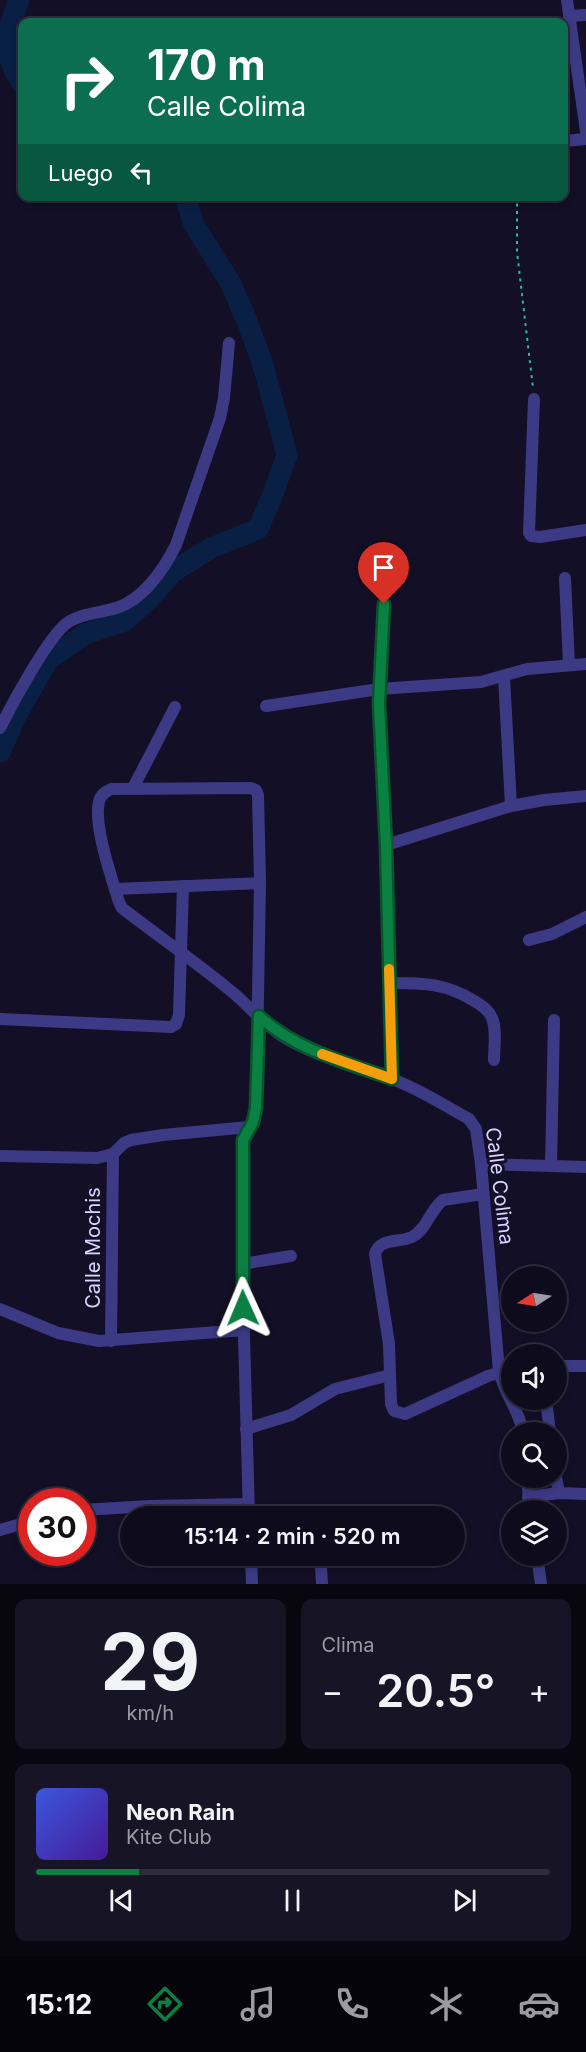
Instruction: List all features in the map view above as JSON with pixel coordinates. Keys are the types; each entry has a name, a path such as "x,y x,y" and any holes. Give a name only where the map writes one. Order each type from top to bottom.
{"street":[{"path":"567,0 586,130"},
{"path":"569,16 586,15"},
{"path":"568,141 586,139"},
{"path":"0,728 17,696 61,629 76,618 126,604 150,583 169,560 176,546 217,427 224,398 229,343"},
{"path":"534,399 529,533 540,537 586,530"},
{"path":"565,578 569,665"},
{"path":"384,604 379,689 392,1079"},
{"path":"266,706 379,689 468,684 504,677 527,669 586,664"},
{"path":"504,677 511,806"},
{"path":"175,707 133,788 251,788 256,790 259,802 259,1016 256,1108 253,1122 243,1140 242,1264 249,1506"},
{"name":"Calle Colima","path":"133,788 111,789 102,795 99,802 102,839 122,908 236,995 283,1036 392,1079 469,1119 476,1129 502,1344"},
{"path":"386,845 511,806 586,796"},
{"path":"115,889 260,884"},
{"path":"0,1018 171,1027 179,1020 183,886"},
{"path":"529,940 559,932 586,917"},
{"path":"390,983 423,983 447,987 484,1007 493,1019 494,1060"},
{"path":"551,1166 554,1020"},
{"path":"0,1156 97,1158 113,1154 124,1143 131,1140 249,1127"},
{"name":"Calle Mochis","path":"111,1341 113,1154"},
{"path":"481,1164 586,1167"},
{"path":"483,1194 443,1200 415,1235 381,1244 375,1254 389,1344 392,1404 394,1410 405,1414 501,1372"},
{"path":"242,1264 291,1256"},
{"path":"0,1309 58,1333 88,1340 111,1341 244,1330"},
{"path":"567,1366 586,1366"},
{"path":"246,1429 291,1415 335,1389 390,1375"},
{"path":"528,1488 528,1500"},
{"path":"558,1488 559,1493"},
{"path":"528,1497 559,1493 586,1494"},
{"path":"96,1509 120,1508"},
{"path":"0,1530 18,1525"},
{"path":"251,1566 252,1584"},
{"path":"539,1566 542,1584"},
{"path":"321,1567 322,1584"}],"path":[{"path":"517,201 518,252 534,399"}],"waterway":[{"path":"18,77 10,61 7,42 19,0"},
{"path":"0,752 16,716 48,660 85,634 125,621 174,571 211,548 258,529 287,455 263,365 247,321 230,282 194,225 187,201"}],"slow traffic":[{"path":"322,1054 392,1079 389,969"}],"route":[{"path":"243,1308 243,1140 253,1122 256,1108 259,1016 283,1036 306,1047 392,1079 386,845 379,703 384,604"}]}
